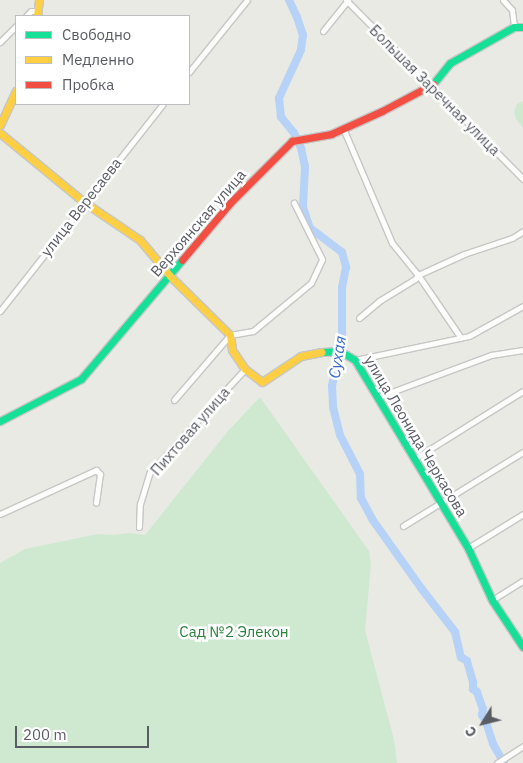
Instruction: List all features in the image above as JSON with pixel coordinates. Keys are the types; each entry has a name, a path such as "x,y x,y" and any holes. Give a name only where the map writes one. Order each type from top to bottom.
{"street":[{"path":"27,15 32,10 37,14 40,0"},
{"path":"190,71 247,0"},
{"path":"323,31 348,0"},
{"name":"Большая Заречная улица","path":"348,0 523,179"},
{"path":"503,0 512,10 514,27 523,27"},
{"path":"0,42 15,27"},
{"name":"Верхоянская улица","path":"0,421 82,379 230,202 292,141 331,134 431,86 450,63 514,27"},
{"path":"0,125 15,94"},
{"name":"улица Вересаева","path":"0,311 162,105"},
{"path":"343,128 392,243 418,274 461,338"},
{"name":"улица Леонида Черкасова","path":"0,133 84,202 140,240 170,276 230,335 232,350 245,368 262,382 301,356 334,351 346,354 355,360 468,548 492,600 522,644"},
{"path":"174,400 230,335 253,331 311,283 322,259 294,203"},
{"path":"359,318 379,300 415,279 418,274 464,254 512,238 523,231"},
{"path":"355,360 469,336 523,306"},
{"path":"378,397 491,356 523,350"},
{"name":"Пихтовая улица","path":"138,527 140,504 150,472 245,368"},
{"path":"414,459 523,392"},
{"path":"403,526 523,452"},
{"path":"0,514 96,470 100,474 96,503"},
{"path":"468,548 523,514"},
{"path":"492,600 523,581"},
{"path":"498,762 523,746"}],"green space":[{"path":"523,101 523,128 516,119 514,112 517,104"},
{"name":"Сад №2 Элекон","path":"260,397 369,551 371,564 365,630 394,740 397,763 0,763 0,563 25,549 98,534 130,533 145,535 228,431"}],"waterway":[{"name":"Сухая","path":"289,0 303,35 301,50 279,98 281,117 294,133 301,148 305,167 303,207 310,228 342,252 346,267 342,288 342,340 332,386 333,407 340,435 360,474 361,498 372,519 455,632 461,657 467,661 473,689 477,692 483,709 482,715 493,744 504,763"}],"traffic: fast":[{"path":"433,84 450,63 514,27 523,27"},
{"path":"0,421 81,379 182,260"},
{"path":"322,352 340,351 355,360 468,548 492,600 523,647"}],"traffic: slow":[{"path":"37,15 39,0"},
{"path":"0,125 15,93"},
{"path":"0,133 84,202 140,240 170,276 230,335 232,350 245,369 262,382 301,356 322,352"}],"traffic: jam":[{"path":"182,260 230,203 292,141 331,134 382,111 433,84"}]}
